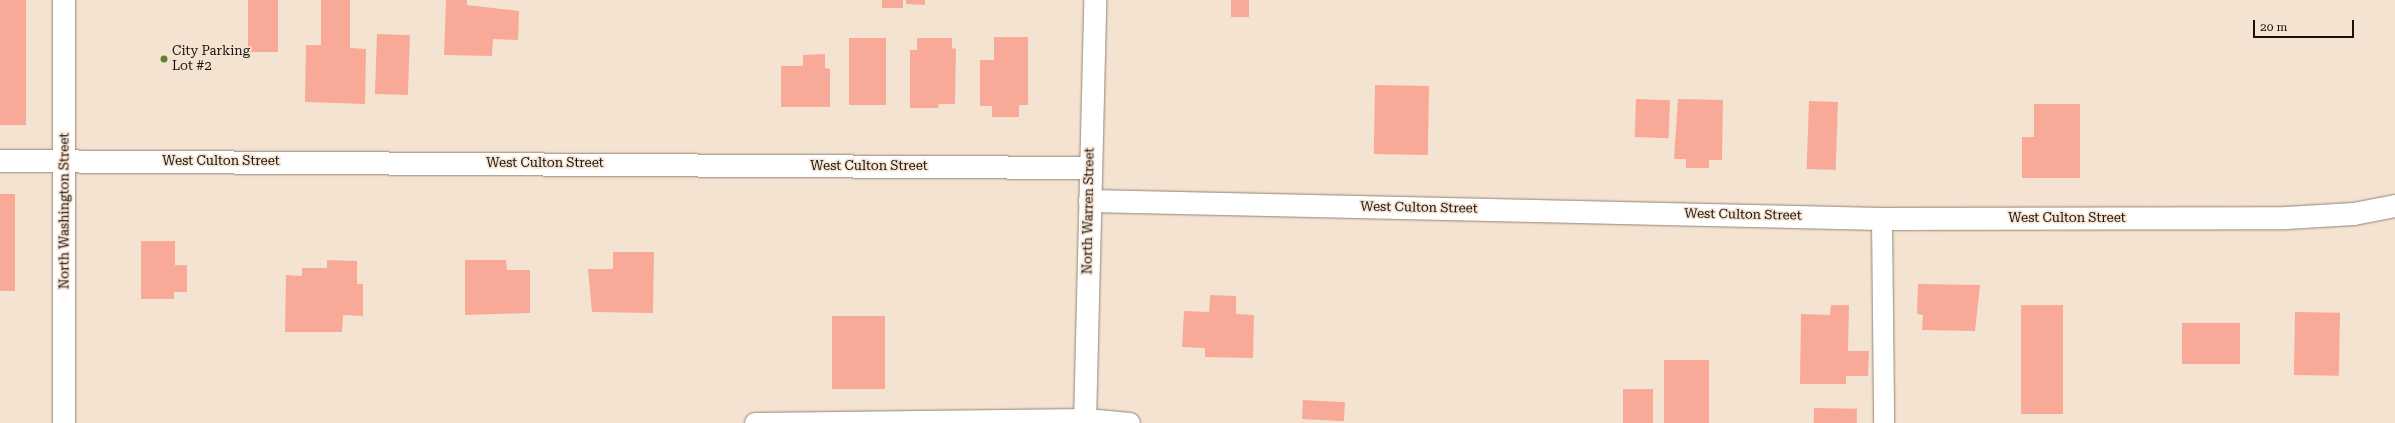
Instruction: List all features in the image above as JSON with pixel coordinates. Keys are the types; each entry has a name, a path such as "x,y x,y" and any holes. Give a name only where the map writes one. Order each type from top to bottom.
{"street":[{"name":"North Washington Street","path":"64,0 66,161 64,423"},
{"name":"North Warren Street","path":"1086,421 1094,0"},
{"name":"West Culton Street","path":"0,161 1090,168"},
{"name":"West Culton Street","path":"1090,201 1882,218 2286,218 2354,214 2395,206"}],"lane":[{"path":"1882,218 1884,423"},
{"path":"755,423 1086,421 1130,423"}],"building":[{"path":"0,0 26,0 26,125 0,125"},
{"path":"248,0 278,0 278,52 248,52"},
{"path":"321,0 350,0 350,48 366,49 365,104 305,102 306,45 321,45"},
{"path":"446,0 467,0 467,5 519,11 518,40 493,39 492,56 444,55"},
{"path":"882,0 903,0 903,8 882,8"},
{"path":"906,0 925,0 925,5 906,4"},
{"path":"1231,0 1249,0 1249,17 1231,17"},
{"path":"377,34 410,35 408,95 375,94"},
{"path":"994,37 1028,37 1028,105 1019,105 1019,117 992,117 992,106 980,106 980,60 994,60"},
{"path":"849,38 886,38 886,105 849,105"},
{"path":"917,38 952,38 952,48 956,49 955,104 939,104 938,108 910,108 910,50 917,50"},
{"path":"825,54 825,68 830,69 830,107 781,107 781,66 803,66 803,55"},
{"path":"1375,85 1429,86 1428,155 1374,154"},
{"path":"1636,99 1670,100 1669,138 1635,137"},
{"path":"1678,99 1723,100 1722,160 1709,160 1709,168 1686,168 1686,159 1674,159"},
{"path":"1809,101 1838,102 1836,170 1807,169"},
{"path":"2034,104 2080,104 2080,178 2022,178 2022,137 2034,137"},
{"path":"0,194 15,194 15,291 0,291"},
{"path":"141,241 175,241 175,265 187,265 187,292 174,292 174,299 141,299"},
{"path":"613,252 654,252 653,313 592,312 588,269 613,269"},
{"path":"327,260 357,261 357,284 363,284 363,316 343,315 342,332 285,332 286,275 302,276 302,268 327,268"},
{"path":"465,260 506,260 507,270 530,270 530,313 465,315"},
{"path":"1918,284 1980,285 1975,331 1922,330 1923,315 1917,314"},
{"path":"1210,295 1236,296 1236,314 1254,315 1253,358 1205,357 1205,348 1182,347 1184,311 1209,312"},
{"path":"1831,305 1849,305 1848,351 1869,351 1868,376 1846,376 1846,384 1800,384 1801,314 1830,315"},
{"path":"2021,305 2063,305 2063,414 2021,414"},
{"path":"2295,312 2340,313 2339,376 2294,375"},
{"path":"832,316 885,316 885,389 832,389"},
{"path":"2182,323 2240,323 2240,364 2182,364"},
{"path":"1664,360 1709,360 1709,423 1664,423"},
{"path":"1623,389 1653,389 1653,423 1623,423"},
{"path":"1303,400 1345,402 1344,421 1302,419"},
{"path":"1814,408 1857,409 1857,423 1814,423"}],"place":[{"name":"City Parking Lot #2","path":"164,59"}]}
